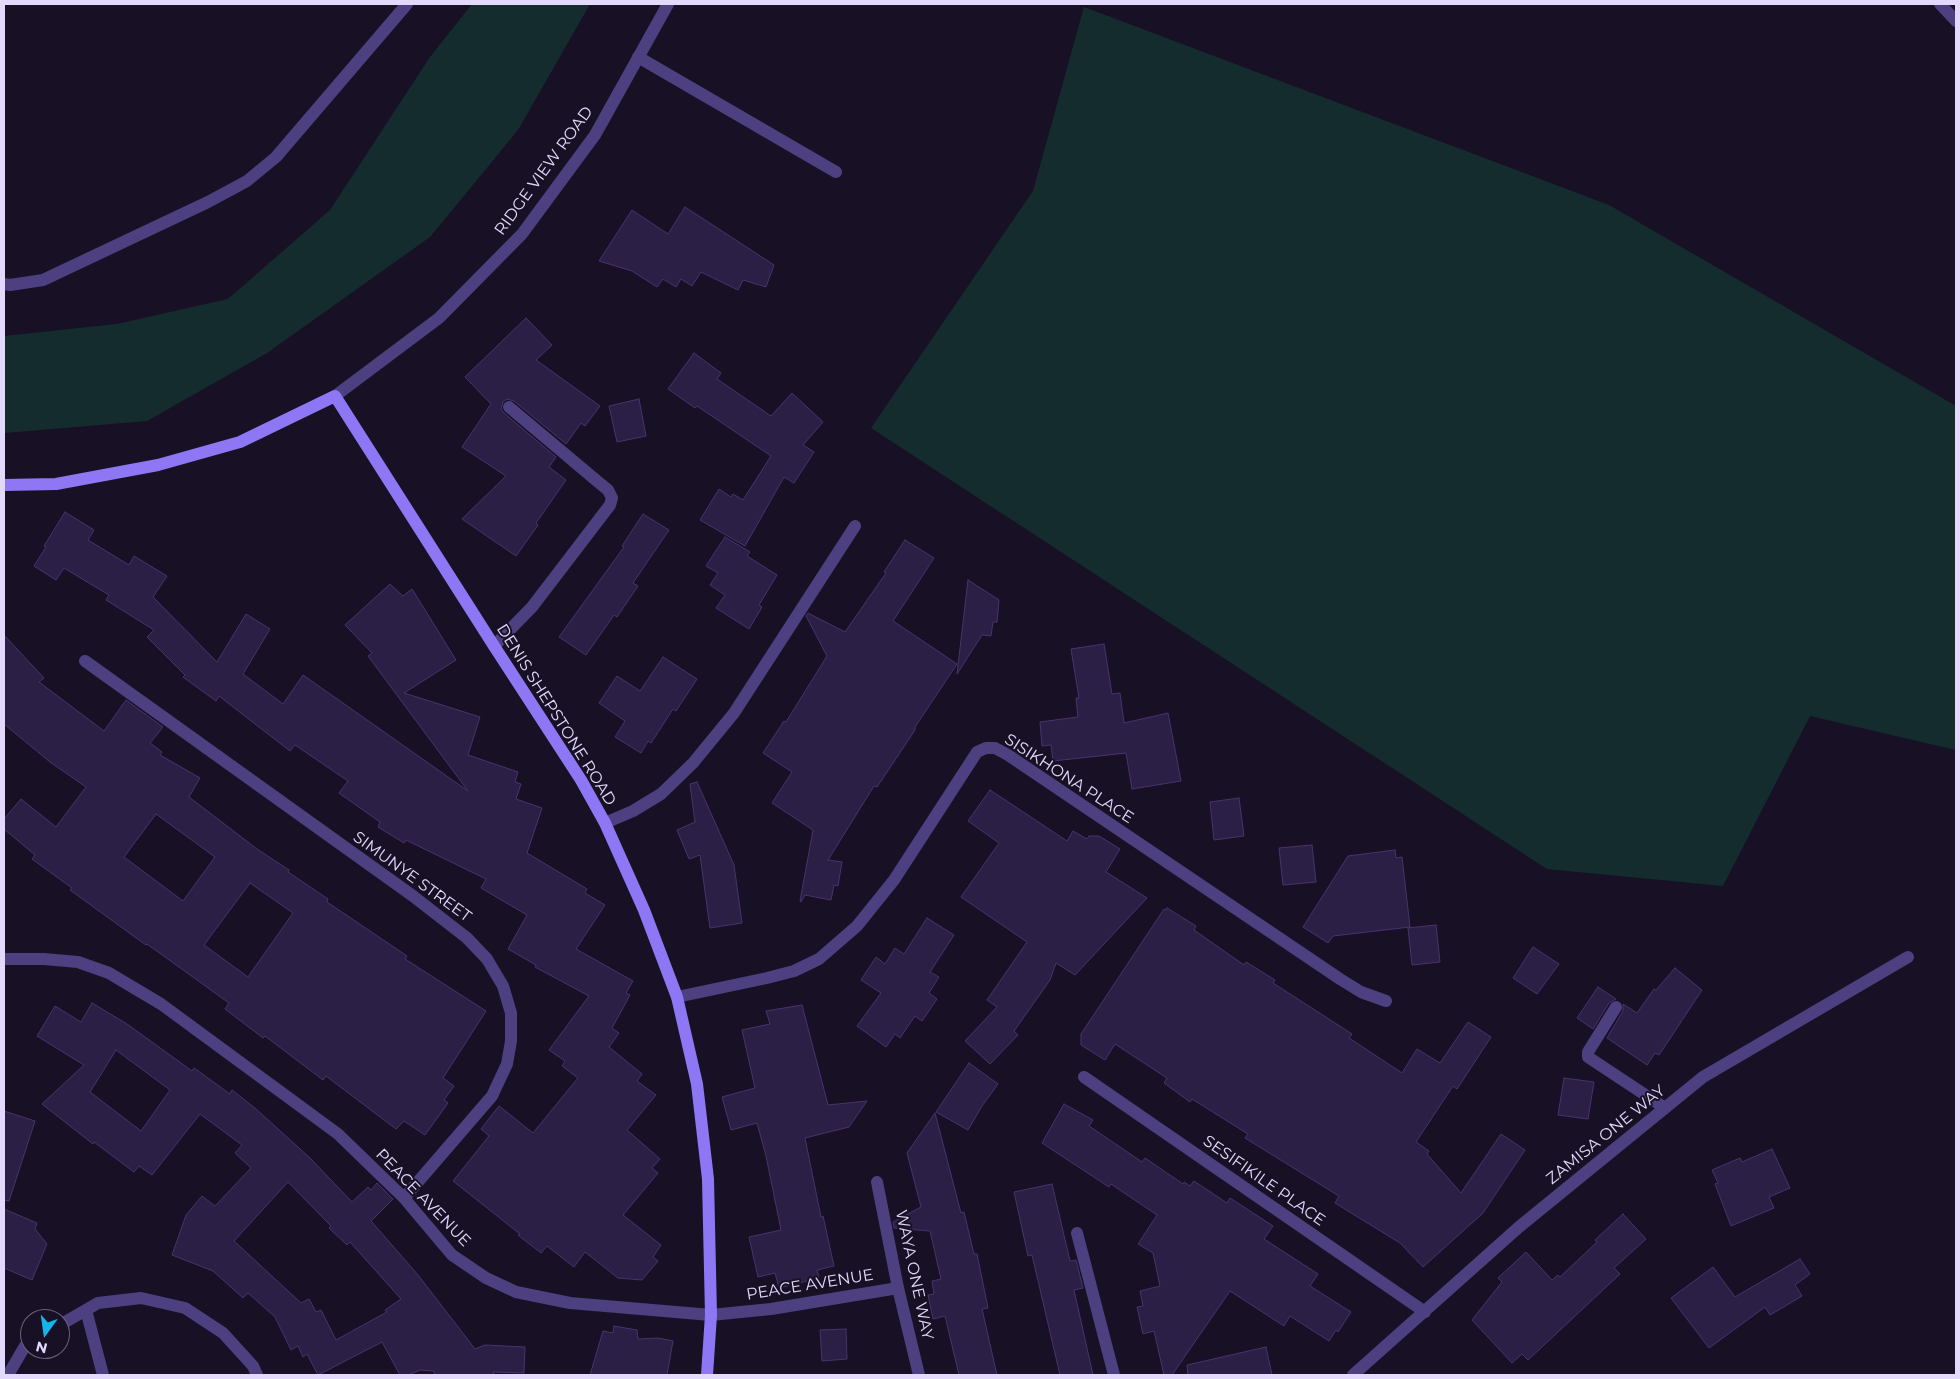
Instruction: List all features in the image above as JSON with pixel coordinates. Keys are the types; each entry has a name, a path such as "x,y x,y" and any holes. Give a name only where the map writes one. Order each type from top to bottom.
{"street":[{"path":"4,284 10,286 43,280 208,202 247,181 276,157 407,4"},
{"name":"RIDGE VIEW ROAD","path":"4,485 56,484 158,465 240,442 335,396 439,318 522,234 595,135 668,4"},
{"path":"1940,4 1956,21"},
{"path":"638,57 836,172"},
{"name":"DENIS SHEPSTONE ROAD","path":"335,396 581,780 605,823 644,910 677,997 697,1084 708,1180 711,1315 707,1375"},
{"path":"494,646 532,607 610,505 612,498 608,490 509,407"},
{"path":"605,823 633,811 661,794 694,763 734,713 855,526"},
{"name":"SIMUNYE STREET","path":"85,661 414,896 467,938 487,959 503,986 511,1013 511,1041 507,1064 492,1096 404,1198"},
{"name":"SISIKHONA PLACE","path":"677,997 794,971 819,959 857,926 894,880 977,752 986,748 995,748 1340,979 1361,992 1386,1001"},
{"name":"ZAMISA ONE WAY","path":"1353,1375 1519,1227 1703,1078 1908,957"},
{"name":"PEACE AVENUE","path":"4,958 78,962 109,973 162,1004 338,1134 404,1198 452,1254 486,1278 516,1292 570,1303 711,1315 772,1309 898,1288"},
{"path":"1616,1007 1588,1052 1588,1057 1665,1108"},
{"name":"SESIFIKILE PLACE","path":"1084,1077 1425,1312"},
{"name":"WAYA ONE WAY","path":"877,1182 898,1288 919,1375"},
{"path":"1077,1233 1114,1375"},
{"path":"70,1319 98,1303 141,1298 185,1308 223,1333 253,1366 257,1375"},
{"path":"86,1310 104,1375"},
{"path":"8,1375 20,1355"}],"green space":[{"path":"472,4 590,4 518,130 430,237 267,353 147,421 4,433 4,336 117,324 228,299 330,210 430,57"},
{"path":"1084,7 1609,205 1956,406 1956,750 1810,716 1723,886 1547,869 871,428 1033,191"}],"building":[{"path":"685,207 774,265 766,287 743,280 738,290 701,272 692,286 681,279 676,287 663,279 657,287 632,271 599,261 632,210 668,234"},
{"path":"526,318 552,345 536,360 600,406 585,426 581,423 566,444 514,401 507,399 503,402 501,409 504,413 556,457 549,467 566,480 516,556 462,519 506,476 462,447 491,404 465,377"},
{"path":"694,353 721,373 717,379 771,416 792,393 823,422 803,445 814,452 794,483 784,477 745,546 700,520 719,489 731,497 733,494 743,500 771,456 697,406 695,408 668,389"},
{"path":"639,399 646,436 617,442 609,406"},
{"path":"65,512 94,530 88,540 129,565 134,556 167,576 153,597 217,662 246,614 270,629 243,674 283,704 303,675 468,791 368,656 372,653 345,625 390,584 403,596 412,589 456,660 404,693 480,717 468,755 518,772 515,782 521,784 516,799 542,808 527,853 587,889 585,893 605,905 576,949 633,981 626,993 630,995 612,1028 619,1033 609,1047 642,1074 637,1081 656,1095 627,1130 660,1159 652,1168 658,1173 623,1215 661,1245 653,1257 658,1261 642,1280 618,1278 585,1252 574,1267 547,1246 541,1253 453,1181 489,1136 481,1129 499,1106 533,1133 578,1078 562,1066 565,1061 549,1050 589,996 535,967 536,965 508,949 527,915 481,888 486,879 406,840 404,843 378,827 380,822 339,793 348,781 295,745 290,751 219,696 216,701 183,677 185,675 147,637 154,630 106,600 109,595 64,568 56,580 34,566"},
{"path":"643,514 669,530 633,583 638,586 617,617 614,615 586,655 559,637 624,547 622,546"},
{"path":"725,537 750,552 747,556 777,575 759,605 762,607 749,629 716,608 725,595 710,585 718,573 706,566"},
{"path":"905,540 934,558 893,621 957,664 877,787 874,786 828,860 842,862 838,886 834,885 831,900 805,895 801,902 813,830 772,803 792,772 763,753 784,721 786,722 827,656 806,616 808,613 845,632 886,573 884,572"},
{"path":"968,580 999,600 997,622 993,622 991,636 982,635 957,674"},
{"path":"4,635 44,678 39,682 104,731 126,700 163,727 150,743 162,752 160,755 200,778 189,797 257,849 289,870 288,872 328,899 327,902 407,956 405,959 486,1011 443,1078 454,1086 444,1100 448,1103 425,1135 404,1121 396,1129 326,1076 323,1080 265,1036 263,1038 225,1009 229,1003 70,890 72,888 32,859 35,855 4,829 4,819 21,799 56,827 86,787 50,762 4,724","holes":["156,814 215,857 183,901 124,857","250,883 293,913 248,977 204,945"]},
{"path":"1104,644 1112,694 1120,693 1124,723 1168,713 1181,781 1132,789 1126,753 1053,761 1051,745 1042,746 1040,722 1078,717 1076,698 1079,698 1071,649"},
{"path":"663,657 697,679 676,711 673,709 651,743 648,741 641,753 615,737 625,721 599,703 617,676 640,691"},
{"path":"697,782 734,865 742,923 710,928 700,855 689,859 677,830 695,822 690,784"},
{"path":"990,790 1067,841 1073,831 1087,839 1089,836 1099,836 1120,849 1106,872 1147,898 1075,975 1056,963 1050,980 1014,1031 1018,1035 990,1064 965,1041 997,1007 987,1000 1027,942 961,897 999,843 968,821"},
{"path":"1239,798 1244,836 1214,840 1210,802"},
{"path":"1312,845 1316,882 1283,885 1279,848"},
{"path":"1395,850 1396,858 1402,857 1410,927 1333,936 1328,943 1303,927 1348,856"},
{"path":"1167,908 1196,926 1194,930 1244,965 1246,962 1275,980 1273,983 1352,1034 1349,1038 1402,1073 1417,1049 1440,1063 1468,1022 1491,1037 1457,1089 1453,1086 1416,1142 1429,1151 1427,1154 1461,1193 1501,1134 1525,1150 1483,1213 1423,1267 1400,1243 1335,1203 1339,1196 1245,1138 1248,1134 1192,1099 1190,1102 1164,1083 1167,1078 1115,1044 1105,1060 1081,1045 1081,1034 1164,909 1166,910"},
{"path":"927,918 954,935 930,972 939,977 929,993 937,999 922,1021 915,1016 900,1038 895,1034 886,1047 857,1026 881,993 861,980 876,957 885,964 895,948 904,954"},
{"path":"1436,925 1440,962 1412,965 1408,928"},
{"path":"1533,947 1559,964 1537,994 1513,978"},
{"path":"1675,968 1702,990 1659,1055 1655,1053 1647,1065 1607,1038 1623,1011 1623,1004 1637,1013 1654,989 1656,990"},
{"path":"1598,987 1616,999 1609,1003 1593,1029 1577,1018"},
{"path":"92,1003 127,1024 192,1071 194,1068 230,1094 232,1090 310,1158 352,1202 368,1187 371,1190 377,1183 393,1199 371,1221 418,1275 475,1349 485,1345 525,1347 524,1373 493,1372 494,1375 435,1375 434,1371 420,1370 408,1375 400,1375 382,1342 318,1375 307,1354 303,1357 298,1346 291,1350 275,1317 248,1293 243,1298 213,1271 172,1255 186,1215 202,1196 215,1206 251,1168 235,1153 242,1145 200,1114 152,1175 139,1166 134,1172 94,1142 93,1144 42,1104 84,1065 37,1036 55,1006 81,1022","holes":["116,1050 170,1090 141,1131 90,1092","288,1182 331,1226 329,1228 347,1245 350,1242 401,1299 385,1310 387,1312 336,1340 321,1310 316,1312 309,1299 301,1303 234,1241"]},
{"path":"802,1005 828,1105 867,1101 849,1127 805,1138 821,1217 823,1216 834,1266 817,1270 819,1278 779,1288 775,1273 758,1277 749,1237 781,1230 766,1156 757,1123 731,1130 722,1097 755,1088 742,1030 770,1024 766,1011"},
{"path":"969,1063 998,1084 968,1130 936,1112"},
{"path":"1564,1078 1594,1082 1588,1119 1558,1115"},
{"path":"1064,1104 1093,1120 1089,1126 1142,1162 1145,1158 1183,1184 1184,1182 1190,1186 1194,1181 1227,1203 1230,1198 1273,1226 1264,1239 1318,1274 1310,1286 1351,1312 1338,1332 1336,1330 1329,1341 1290,1316 1284,1326 1230,1291 1172,1375 1164,1375 1154,1331 1143,1334 1137,1307 1143,1306 1140,1291 1160,1286 1153,1253 1138,1244 1157,1215 1111,1184 1109,1187 1042,1143"},
{"path":"4,1111 35,1121 9,1201 4,1200"},
{"path":"935,1113 961,1213 964,1212 974,1254 977,1254 988,1308 982,1309 997,1375 959,1375 945,1316 933,1319 928,1295 934,1294 932,1281 941,1279 930,1231 894,1228 893,1222 921,1207 907,1153"},
{"path":"1772,1149 1790,1188 1769,1197 1774,1208 1731,1226 1715,1184 1718,1183 1712,1170 1740,1158 1742,1162"},
{"path":"1052,1184 1070,1261 1076,1260 1083,1288 1074,1290 1093,1375 1060,1375 1032,1255 1028,1256 1014,1192"},
{"path":"4,1209 37,1223 35,1229 47,1244 32,1280 4,1268"},
{"path":"1623,1214 1646,1239 1614,1268 1620,1274 1528,1360 1522,1354 1512,1363 1472,1320 1502,1282 1498,1278 1526,1252 1552,1280 1558,1275 1560,1277"},
{"path":"1800,1259 1810,1274 1795,1285 1802,1296 1770,1315 1765,1307 1709,1348 1671,1298 1713,1267 1735,1297"},
{"path":"614,1326 637,1330 638,1339 658,1338 673,1341 667,1375 590,1375 603,1331 613,1333"},
{"path":"846,1329 847,1359 822,1361 820,1330"},
{"path":"1266,1347 1272,1375 1188,1375 1187,1365"}]}
